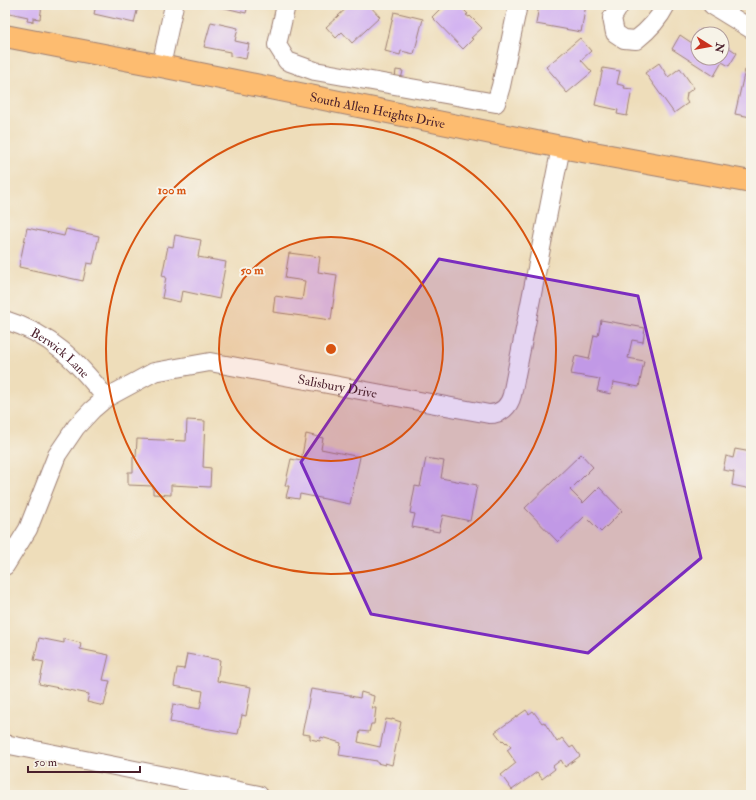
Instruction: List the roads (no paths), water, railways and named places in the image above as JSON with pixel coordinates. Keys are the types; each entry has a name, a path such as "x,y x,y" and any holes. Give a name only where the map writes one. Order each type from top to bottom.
{"main road":[{"name":"South Allen Heights Drive","path":"5,36 561,147 751,182"}],"street":[{"path":"161,66 174,5"},
{"path":"286,5 277,46 287,61 315,71 496,103 518,5"},
{"path":"620,5 612,18 614,33 624,39 636,40 646,32 661,15 666,5"},
{"path":"712,5 732,10 751,29"},
{"name":"Salisbury Drive","path":"5,566 28,529 51,469 66,440 92,410 106,398 154,372 210,362 482,414 494,414 500,412 510,403 512,395 561,147"},
{"name":"Berwick Lane","path":"5,320 36,333 59,347 83,370 106,398"},
{"path":"5,744 259,795"}]}
